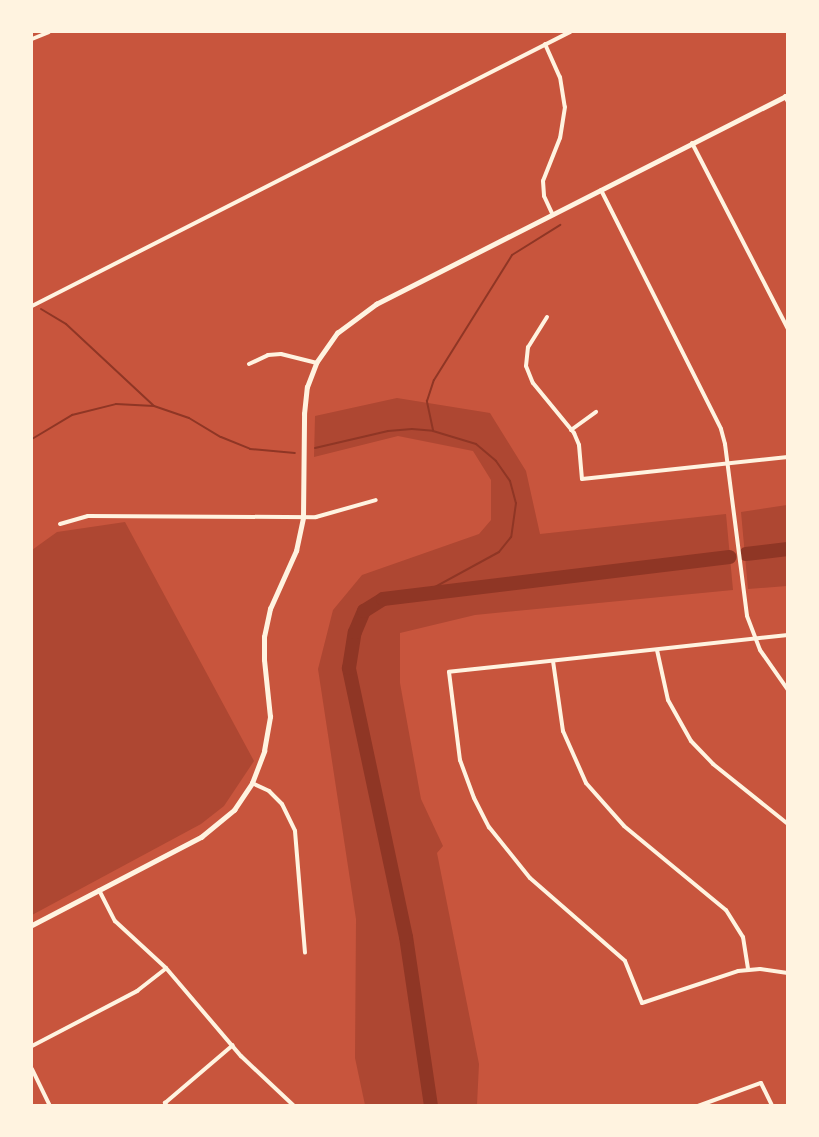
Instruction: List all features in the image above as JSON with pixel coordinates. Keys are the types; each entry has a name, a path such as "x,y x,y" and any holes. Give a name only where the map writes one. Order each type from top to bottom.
{"street":[{"path":"32,39 49,32"},
{"path":"32,306 570,32"},
{"path":"544,44 560,77 565,107 560,138 543,181 544,196 553,215"},
{"path":"32,926 201,837 234,810 252,783 264,751 270,717 264,660 267,623 296,551 303,517 304,414 307,387 316,363 337,333 359,314 787,98"},
{"path":"692,144 788,329"},
{"path":"601,190 718,422 725,444 741,586 754,639 770,667 788,690"},
{"path":"547,317 528,347 526,366 533,383 571,430 582,457 582,479 788,457"},
{"path":"249,364 268,355 281,354 316,363"},
{"path":"571,430 596,412"},
{"path":"60,524 88,516 316,517 376,500"},
{"path":"788,635 449,672 460,760 474,798 489,827 530,879 625,961 642,1003 722,974 748,969 788,973"},
{"path":"657,650 668,700 691,741 713,764 788,824"},
{"path":"554,661 563,731 586,783 624,826 726,910 743,937 748,969"},
{"path":"252,783 269,791 282,804 295,831 305,953"},
{"path":"99,890 115,921 166,968 232,1045 294,1106"},
{"path":"32,1046 137,991 166,968"},
{"path":"166,1104 232,1045"},
{"path":"32,1069 50,1106"},
{"path":"698,1106 761,1083 772,1106"}],"shaded area":[{"path":"397,398 490,413 526,471 540,534 726,514 733,590 475,615 400,633 400,683 421,799 443,846 437,853 479,1064 477,1105 365,1105 355,1058 356,919 318,669 333,610 362,575 479,534 491,520 491,480 473,451 398,436 314,457 315,416"},
{"path":"787,505 787,586 748,589 741,512"},
{"path":"125,522 254,761 224,806 201,824 32,915 32,550 57,532"}],"waterway":[{"path":"433,430 427,401 434,380 512,255 560,225"},
{"path":"41,309 66,324 154,406"},
{"path":"32,439 72,415 116,404 154,406 189,418 221,437 250,449 295,453"},
{"path":"315,448 388,431 412,429 433,431 476,444 496,461 510,481 516,503 511,537 499,552 420,595"},
{"path":"746,554 788,549"},
{"path":"431,1106 406,937 349,668 355,632 364,611 383,599 729,557"}]}
